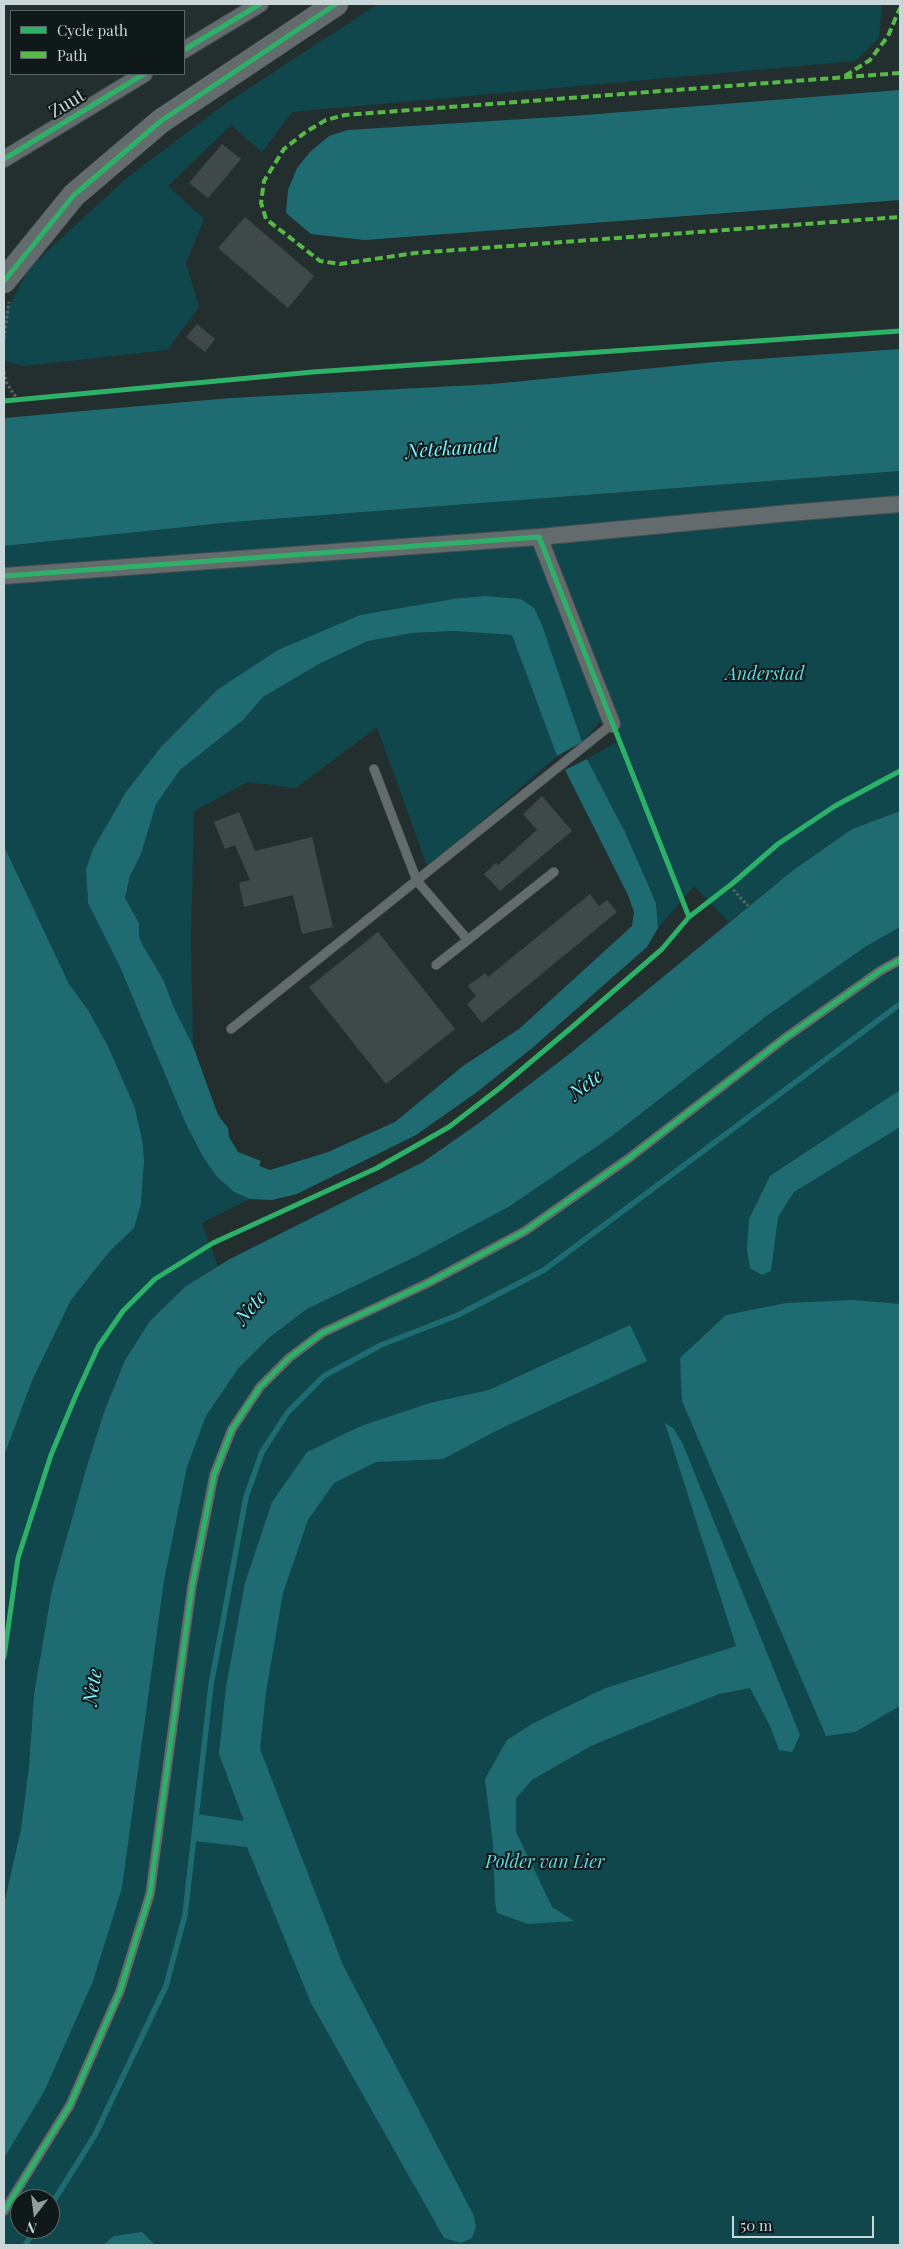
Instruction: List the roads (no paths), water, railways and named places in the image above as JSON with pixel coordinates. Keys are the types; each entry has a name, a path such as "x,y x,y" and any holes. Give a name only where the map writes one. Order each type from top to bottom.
{"main road":[{"path":"4,282 74,194 161,121 336,4"}],"street":[{"path":"185,49 260,4"},
{"name":"Zuut","path":"4,159 142,75"},
{"path":"4,576 539,537 789,512 900,504"},
{"path":"539,537 612,724"}],"lane":[{"path":"231,1029 612,724"},
{"path":"374,770 418,881 468,940"},
{"path":"436,965 554,872"},
{"path":"4,2211 70,2105 120,1991 150,1894 192,1586 214,1475 232,1429 260,1387 289,1358 322,1333 428,1282 525,1230 629,1158 785,1038 880,971 900,960"}],"water":[{"path":"900,90 900,200 365,240 311,234 286,213 288,190 297,168 310,152 329,136 348,130 572,116"},
{"name":"Netekanaal","path":"900,349 900,471 233,522 4,546 4,418 231,398 493,384 715,362"},
{"path":"485,596 521,599 534,608 542,625 582,742 557,756 512,635 454,631 412,633 368,641 319,664 263,697 243,720 180,770 156,804 141,854 130,876 125,898 139,923 139,937 142,944 164,981 173,1006 193,1046 218,1115 228,1128 229,1137 238,1152 261,1161 259,1166 270,1170 328,1152 395,1122 463,1066 519,1029 632,926 634,912 628,895 565,770 587,759 625,832 656,903 658,928 647,947 531,1049 477,1092 416,1135 297,1194 272,1200 250,1199 234,1192 217,1177 203,1157 185,1122 120,967 88,903 86,869 93,849 126,792 161,747 217,690 278,650 360,615 453,599"},
{"name":"Nete","path":"900,811 900,927 865,947 768,1015 612,1136 510,1206 415,1257 307,1309 270,1337 238,1369 206,1416 187,1467 164,1581 122,1888 93,1981 44,2092 4,2158 4,1904 21,1829 29,1766 34,1694 52,1589 104,1412 125,1360 150,1321 186,1286 230,1259 423,1162 479,1123 568,1055 792,871 852,829"},
{"path":"4,846 69,984 88,1010 108,1046 135,1108 143,1144 144,1162 141,1204 134,1228 110,1251 71,1300 32,1381 4,1456"},
{"path":"900,1090 900,1127 794,1192 778,1217 771,1271 762,1275 750,1268 747,1250 749,1219 770,1176"},
{"path":"854,1300 900,1304 900,1706 855,1732 826,1736 682,1401 680,1358 726,1315 786,1303"},
{"path":"630,1325 647,1361 502,1428 443,1459 376,1462 334,1483 308,1520 283,1593 266,1692 260,1749 343,1965 474,2216 476,2227 472,2238 461,2243 444,2238 311,2003 247,1847 194,1841 197,1814 244,1821 219,1754 226,1687 245,1583 272,1502 307,1452 361,1426 430,1403 489,1390"},
{"path":"665,1423 673,1428 682,1442 800,1735 792,1752 779,1750 770,1726 750,1688 719,1694 591,1746 532,1780 516,1798 516,1832 552,1907 574,1921 528,1924 497,1913 495,1901 493,1844 485,1779 507,1740 532,1724 603,1689 736,1646"},
{"path":"142,2232 155,2245 103,2245 114,2236"}],"waterway":[{"path":"60,2191 95,2135 166,1986 185,1915 211,1685 246,1497 262,1452 288,1412 324,1376 381,1345 458,1315 544,1270 900,1004"},
{"path":"25,2245 29,2239"}],"park label":[{"name":"Anderstad","path":"765,674"},
{"name":"Polder van Lier","path":"545,1862"}]}
